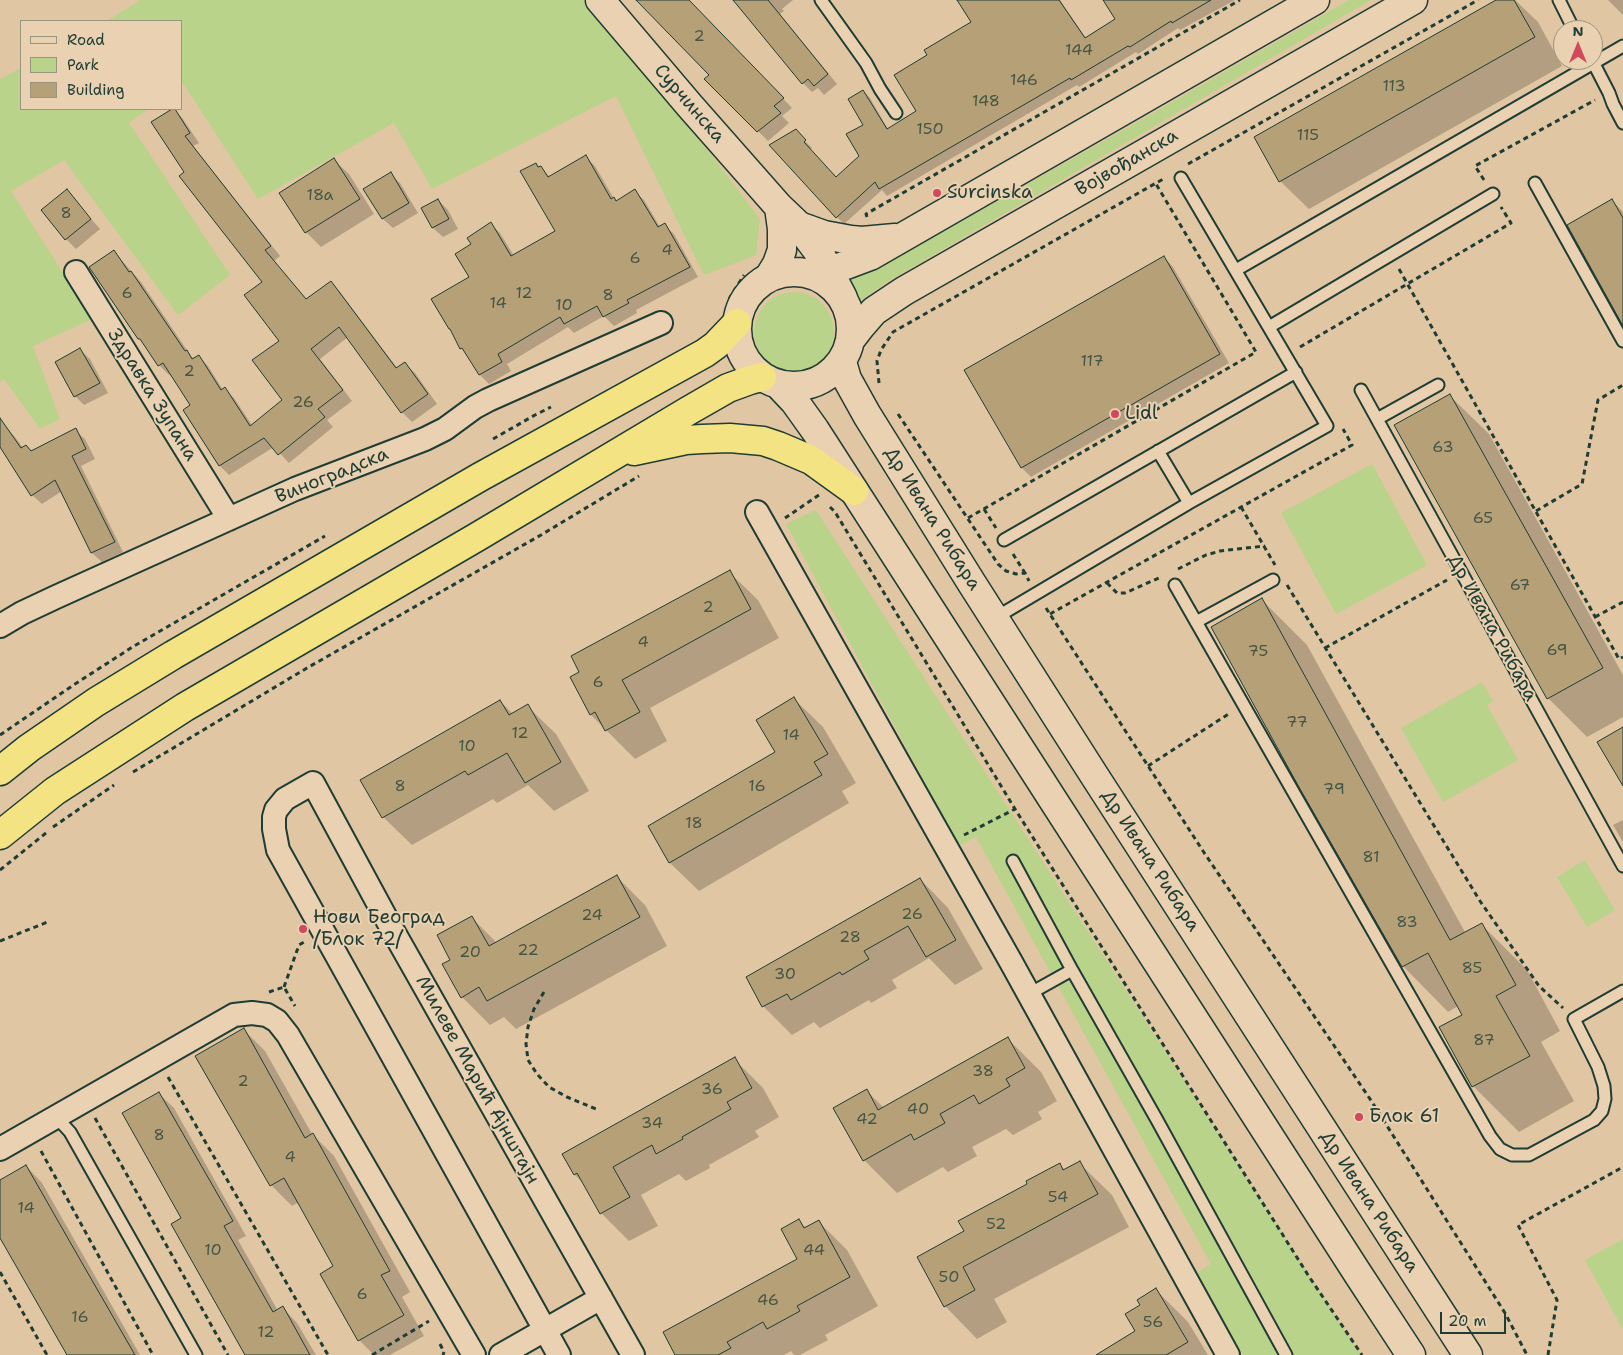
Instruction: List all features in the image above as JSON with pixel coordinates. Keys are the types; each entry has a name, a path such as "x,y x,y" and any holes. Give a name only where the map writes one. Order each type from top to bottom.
{"highway":[{"path":"0,771 29,748 88,707 173,655 480,477 705,353 716,345 737,323"},
{"path":"0,834 55,791 185,707 728,388 750,380 770,381"},
{"path":"613,456 686,440 730,438 763,441 810,460 854,491"}],"main road":[{"name":"Сурчинска","path":"600,0 690,106 779,207 799,226 820,272 843,298 848,309 851,321 846,350"},
{"path":"769,277 792,272 820,272 870,256 1316,0"},
{"name":"Војвођанска","path":"846,350 874,311 904,291 1413,0"},
{"path":"779,207 782,250 777,264 769,277 747,296 742,305 737,323 737,334 743,355 748,364 796,402 1411,1355"},
{"path":"799,226 824,235 862,241 903,238"},
{"path":"770,381 796,386 813,383 829,374 846,350"},
{"name":"Др Ивана Рибара","path":"846,350 847,379 867,415 994,618 1468,1355"}],"street":[{"name":"Здравка Зупана","path":"76,272 229,519"},
{"name":"Виноградска","path":"0,626 56,597 295,489 425,439 445,429 488,400 661,323"},
{"path":"762,521 1029,994 1228,1355"},
{"name":"Милеве Марић Ајнштајн","path":"559,1355 278,850 274,829 276,810 285,799 313,783 392,929 633,1355"},
{"path":"0,1149 234,1015 252,1013 267,1015 277,1020 293,1043 474,1355"},
{"path":"501,1355 601,1298"}],"lane":[{"path":"821,0 866,63 896,113"},
{"path":"1559,0 1569,20"},
{"path":"1603,56 1623,46"},
{"path":"1236,270 1577,70"},
{"path":"1597,70 1623,123"},
{"path":"994,618 1189,503 1327,426 1181,178"},
{"path":"1535,183 1623,341"},
{"path":"1269,327 1493,194"},
{"path":"1004,540 1296,372"},
{"path":"1377,419 1438,385"},
{"name":"Др Ивана Рибара","path":"1361,390 1623,866"},
{"path":"1158,451 1189,503"},
{"path":"1196,622 1273,580"},
{"path":"1175,585 1485,1127 1500,1149 1512,1155 1529,1155 1594,1120 1602,1111 1605,1100 1604,1086 1598,1067 1574,1019 1623,990"},
{"path":"1013,861 1286,1355"},
{"path":"1029,994 1072,970"},
{"path":"56,1117 70,1132 196,1355"}],"path":[{"path":"875,240 866,214 1240,0"},
{"path":"1297,349 1511,223 1475,166 1609,93"},
{"path":"968,518 1256,352 1156,184"},
{"path":"1391,256 1619,659 1623,657"},
{"path":"880,385 877,361 881,350 893,332"},
{"path":"1536,511 1582,484 1598,400 1623,385"},
{"path":"893,406 998,564 1006,571 1016,574 1025,573 1148,766 1372,1102 1505,1313 1527,1355"},
{"path":"1050,614 1352,445 1338,421"},
{"path":"125,777 307,668 533,540 641,475"},
{"path":"816,490 835,512 1015,809 1303,1266 1362,1355"},
{"path":"762,521 820,495"},
{"path":"1241,507 1277,568"},
{"path":"1175,570 1206,555 1220,551 1265,546"},
{"path":"1325,648 1461,572"},
{"path":"1107,583 1117,593 1125,593 1168,574"},
{"path":"1286,584 1480,901 1539,986 1574,1019"},
{"path":"1595,617 1623,602"},
{"path":"1148,766 1243,705"},
{"path":"0,870 54,826 117,783"},
{"path":"945,844 1015,809"},
{"path":"0,941 50,921"},
{"path":"544,992 534,1009 528,1027 526,1044 528,1060 549,1087 596,1109"},
{"path":"158,1059 328,1355"},
{"path":"103,1113 95,1117 228,1355"},
{"path":"41,1151 153,1355"},
{"path":"1548,1355 1557,1300 1518,1225 1623,1167"},
{"path":"0,1272 47,1355"},
{"path":"372,1355 429,1321 424,1313"}],"green space":[{"path":"140,0 584,0 649,73 760,219 756,255 704,275 616,96 432,189 394,123 258,199 182,84 182,20 109,20"},
{"path":"1349,0 1371,0 885,283 860,301 854,288 846,278 875,270"},
{"path":"20,69 20,110 147,110 129,123 230,275 178,315 64,160 11,191 92,319 33,346 60,419 40,429 4,379 0,382 0,79"},
{"path":"794,292 809,295 822,304 831,317 834,332 831,347 822,360 809,369 794,372 779,369 766,360 757,347 754,332 757,317 766,304 779,295"},
{"path":"1372,464 1427,565 1336,614 1281,513"},
{"path":"816,510 1361,1355 1243,1355 1195,1274 1211,1264 976,837 959,846 786,524"},
{"path":"1482,682 1493,701 1487,705 1518,760 1443,802 1401,728"},
{"path":"1585,860 1615,910 1587,927 1557,877"},
{"path":"1623,1239 1623,1327 1622,1328 1585,1260"}],"building":[{"path":"636,0 689,0 784,98 774,106 781,113 757,132 704,79 709,75"},
{"path":"733,0 768,0 828,74 814,86 808,79 802,84"},
{"path":"957,0 1059,0 1085,38 1115,19 1103,0 1211,0 1172,23 1171,21 1130,47 1128,46 1071,80 1070,78 879,189 875,182 836,218 769,145 796,129 806,140 804,142 836,177 859,156 846,134 863,125 848,99 863,90 887,129 916,111 894,75 927,55 924,50 971,22"},
{"path":"1496,0 1514,0 1535,37 1279,182 1254,137"},
{"path":"170,110 176,110 190,133 185,136 271,246 265,250 306,299 331,281 396,368 405,362 428,394 401,413 339,327 311,349 343,390 318,409 325,417 278,455 264,438 219,466 183,410 190,405 163,363 158,366 89,267 114,250 129,272 131,271 185,351 187,350 192,359 199,355 221,390 225,387 250,426 282,400 252,360 279,341 244,295 262,282 179,176 184,172 151,122"},
{"path":"586,155 611,199 614,197 616,201 635,189 658,227 665,223 690,267 627,300 629,303 603,317 597,306 564,324 560,317 498,354 502,362 479,375 462,348 460,349 431,299 469,277 455,254 471,244 467,238 491,222 511,256 555,231 520,171 536,163 538,167 541,166 548,177"},
{"path":"334,158 360,199 305,233 279,193"},
{"path":"391,172 409,203 382,219 363,189"},
{"path":"67,189 91,219 65,240 41,210"},
{"path":"438,199 449,219 432,228 421,208"},
{"path":"1612,199 1623,218 1623,326 1567,225"},
{"path":"1164,256 1220,354 1021,468 964,370"},
{"path":"80,348 100,383 74,397 55,362"},
{"path":"1450,394 1603,668 1547,699 1394,425"},
{"path":"0,418 21,448 26,445 31,451 76,428 86,449 72,456 115,542 91,553 55,480 31,496 0,447"},
{"path":"730,570 751,609 622,680 640,712 605,731 595,712 590,715 570,677 579,672 571,656"},
{"path":"1262,598 1450,940 1482,923 1516,985 1496,996 1530,1056 1472,1087 1439,1027 1462,1015 1428,953 1402,967 1300,789 1211,627"},
{"path":"794,697 828,754 814,762 822,775 669,863 648,826 775,752 756,720"},
{"path":"500,700 509,715 528,704 561,762 525,783 507,753 468,775 465,771 382,818 360,780"},
{"path":"1623,727 1623,786 1597,742"},
{"path":"617,875 640,917 487,1001 479,987 461,998 442,964 450,960 437,935 472,916 489,946"},
{"path":"920,878 956,940 926,957 908,926 864,951 869,959 842,975 840,972 791,1000 787,994 762,1007 746,977"},
{"path":"244,1028 305,1138 313,1133 390,1271 381,1275 404,1315 358,1341 320,1274 333,1266 284,1178 270,1186 195,1056"},
{"path":"1008,1037 1025,1068 1006,1079 1010,1086 979,1104 974,1095 940,1114 945,1123 914,1140 911,1134 863,1161 833,1108 867,1089 878,1110"},
{"path":"735,1057 752,1088 727,1102 731,1109 682,1137 683,1139 656,1154 652,1145 613,1167 630,1197 600,1214 577,1173 574,1175 562,1154"},
{"path":"159,1092 233,1221 224,1226 273,1312 283,1306 310,1355 245,1355 171,1224 181,1218 122,1113"},
{"path":"1080,1161 1098,1194 963,1267 975,1290 944,1307 917,1257 964,1231 958,1221 1027,1184 1026,1181 1060,1163 1063,1170"},
{"path":"26,1165 135,1355 67,1355 0,1238 0,1180"},
{"path":"799,1219 804,1228 819,1220 850,1277 797,1306 800,1311 767,1329 763,1322 727,1342 731,1348 718,1355 675,1355 663,1332 797,1259 781,1229"},
{"path":"1156,1288 1188,1342 1166,1355 1096,1355 1135,1331 1125,1314 1140,1305 1137,1300"}],"place":[{"name":"Surcinska","path":"937,193"},
{"name":"Lidl","path":"1115,414"},
{"name":"Нови Београд /Блок 72/","path":"303,929"},
{"name":"Блок 61","path":"1359,1117"}]}
